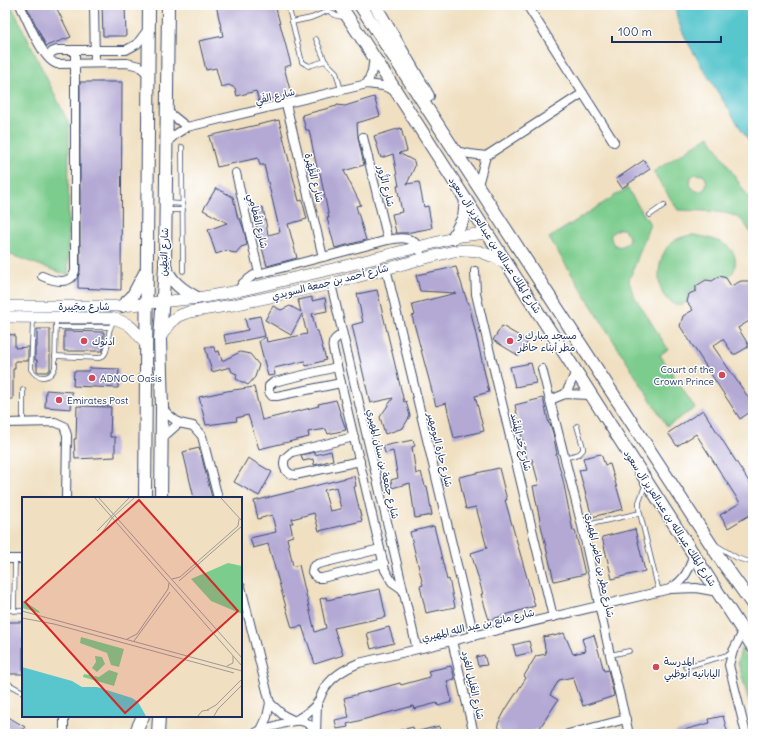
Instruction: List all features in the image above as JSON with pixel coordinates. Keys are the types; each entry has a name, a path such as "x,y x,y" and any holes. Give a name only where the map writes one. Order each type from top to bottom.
{"main road":[{"name":"شارع البَطِين","path":"145,497 149,5"},
{"name":"شارع البَطِين","path":"161,497 162,408 160,339 165,266 168,5"},
{"name":"شارع الملك عبدالله بن عبدالعزيز آل سعود","path":"340,5 753,647"},
{"name":"شارع الملك عبدالله بن عبدالعزيز آل سعود","path":"360,5 733,578 753,604"},
{"path":"375,5 445,126 455,151"},
{"path":"453,238 464,217 466,200"},
{"path":"488,233 504,241 531,267"},
{"path":"165,266 170,277 178,286 198,298"},
{"path":"122,306 132,297 146,270"},
{"path":"135,734 143,717"},
{"path":"142,734 143,717"}],"street":[{"path":"20,5 40,46 55,64 132,63 142,68 148,74"},
{"path":"94,5 95,64"},
{"path":"528,5 614,142"},
{"path":"48,57 54,51 121,51 130,49 137,44 149,28"},
{"path":"42,276 52,280 67,280 73,276 75,271 75,51"},
{"path":"367,84 372,70 374,57"},
{"name":"شارع الفَي","path":"166,143 187,127 367,84 383,86 396,91"},
{"path":"455,151 486,156 583,93"},
{"name":"شارع الظَّهَرة","path":"286,104 323,257"},
{"path":"167,111 187,127"},
{"name":"شارع الزُّور","path":"363,137 388,240"},
{"path":"478,186 486,156"},
{"name":"شارع القُطامِي","path":"236,173 259,273"},
{"name":"شارع أحمد بن جمعة السويدي","path":"162,302 238,291 337,268 470,234 488,233"},
{"path":"238,291 246,280 259,273 388,240 405,238 413,241 418,247 420,255 418,260"},
{"name":"شارع أحمد بن جمعة السويدي","path":"160,339 165,329 174,319 183,314 331,284 386,268 454,252 467,250 487,254 508,266"},
{"path":"331,284 331,277 337,268"},
{"name":"شارع حارة البومهير","path":"386,268 474,636"},
{"name":"شارع حَد المِشَد","path":"475,271 476,294 553,617"},
{"name":"شارع جمعة بن سنان المهيري","path":"331,284 417,649"},
{"path":"198,298 196,306 199,311"},
{"name":"شارع مجَيبرة","path":"5,306 122,306 162,302"},
{"name":"شارع مجَيبرة","path":"5,317 33,317 56,322 106,318 114,323 127,323 146,345"},
{"path":"342,334 335,339 332,345 384,563 389,578 395,585 402,589"},
{"path":"338,367 274,382 269,386 269,392 272,396 277,396 341,383"},
{"name":"شارع مطر بن حاضر المهيري","path":"542,369 582,526 610,655 630,734"},
{"path":"565,394 573,381 576,371"},
{"path":"550,400 565,394 591,395"},
{"path":"162,408 179,423 193,426 202,436 218,497"},
{"path":"5,423 58,423 65,428 67,435 66,497"},
{"path":"161,439 179,423"},
{"path":"354,437 292,452 284,458 284,465 286,471 295,475 360,461"},
{"path":"380,549 318,564 313,567 312,572 317,578 322,578 384,563"},
{"name":"شارع مانع بن عبد الله المهيري","path":"670,589 679,583 688,573 693,553"},
{"path":"5,559 19,559"},
{"name":"شارع مانع بن عبد الله المهيري","path":"294,720 307,712 317,703 328,684 345,669 359,663 670,589 696,588 718,592"},
{"path":"242,591 270,703 267,717 258,732"},
{"path":"743,632 732,654 730,668 746,734"},
{"name":"شارع الغَلِيل العُود","path":"452,641 474,734"},
{"path":"270,703 283,715 308,724 316,734"},
{"name":"شارع مانع بن عبد الله المهيري","path":"316,734 317,703"},
{"path":"64,717 64,734"},
{"path":"572,733 626,719"},
{"path":"258,732 294,720"}],"lane":[{"path":"288,5 302,62 309,66 325,61"},
{"path":"324,5 328,11 339,17 347,17"},
{"path":"292,22 311,18 328,11"},
{"path":"316,39 325,61 336,72 341,90"},
{"path":"182,147 183,271"},
{"path":"165,206 183,204"},
{"path":"650,214 664,205"},
{"path":"165,206 183,210"},
{"path":"33,317 31,365 33,372 38,377 49,376 54,371 57,311 61,306"},
{"path":"55,356 99,358 103,356 106,350 108,333 114,323"},
{"path":"23,390 23,423"},
{"path":"564,458 579,454 583,450 577,426"},
{"path":"646,481 639,502 640,513 659,592"},
{"path":"582,526 640,513"},
{"path":"709,541 737,558 753,563"},
{"path":"14,610 19,559"},
{"path":"5,610 22,611"},
{"path":"610,655 629,651"},
{"path":"685,667 732,654"},
{"path":"5,682 22,691"}],"green space":[{"path":"5,5 11,5 69,124 68,275 5,253"},
{"path":"709,136 753,205 753,236 742,221 732,215 717,212 678,210 653,172","holes":["695,174 703,175 705,177 706,185 702,191 696,191 690,185 691,177"]},
{"path":"627,188 650,224 629,281 633,294 668,349 660,355 695,408 667,426 549,238","holes":["618,229 624,229 629,237 628,242 622,246 615,245 611,239 611,234"]},
{"path":"693,235 706,237 721,242 727,246 735,257 734,269 727,277 719,275 712,279 706,278 696,284 695,290 688,293 686,303 675,305 664,296 659,282 662,257 670,244 675,240"},
{"path":"741,648 753,667 753,716 738,662"}],"water":[{"path":"675,5 753,5 753,148 689,45 679,22"}],"building":[{"path":"26,5 55,5 71,37 46,46"},
{"path":"102,5 125,5 126,36 103,36"},
{"path":"216,5 275,5 291,65 284,67 291,94 259,102 256,91 237,96 235,88 229,85 221,87 216,68 206,70 199,41 223,36"},
{"path":"80,82 122,82 121,290 78,288 78,277 80,271"},
{"path":"374,97 380,116 357,123 358,138 364,165 344,171 361,205 356,206 366,240 335,248 327,218 329,218 320,173 318,173 309,130 306,130 302,115 337,105 345,106"},
{"path":"279,120 299,201 302,200 307,219 288,224 297,258 267,266 253,209 263,207 268,235 280,232 264,165 260,165 258,158 217,167 209,136"},
{"path":"401,128 407,151 399,153 414,161 415,166 407,184 419,182 424,207 428,206 432,228 406,233 396,233 392,214 402,212 393,154 381,158 374,136"},
{"path":"644,160 650,169 622,188 616,179"},
{"path":"216,188 233,197 238,219 240,219 244,230 247,245 241,247 236,253 228,250 216,254 208,230 227,223 203,210"},
{"path":"456,267 469,304 489,392 475,396 484,431 454,438 446,403 436,406 412,316 415,315 412,304 456,293 420,291 416,275"},
{"name":"Court of the Crown Prince","path":"720,276 726,278 731,286 741,281 750,281 753,286 753,327 749,321 738,328 748,344 748,347 736,354 733,354 723,339 713,346 753,404 753,410 740,419 680,326 683,316 693,310 687,302 689,294 696,291 696,286 706,280 712,281"},
{"path":"377,290 404,402 406,401 410,416 403,428 385,434 380,417 393,398 370,403 352,325 363,322 357,294"},
{"path":"312,297 312,301 325,298 327,311 312,314 326,360 306,366 305,361 274,368 275,375 268,376 259,341 266,337 267,342 307,334 302,314 291,335 265,320 273,306 281,310 290,306 301,312 298,300"},
{"path":"260,316 265,336 226,344 224,335 248,330 245,319"},
{"name":"مسجد مبارك و مطر أبناء حاظر","path":"502,326 528,341 519,356 493,340"},
{"path":"37,329 50,329 50,370 47,372 37,371 35,347 37,347"},
{"name":"ادنوك","path":"64,331 104,332 103,351 64,351"},
{"path":"5,334 15,335 15,348 28,347 28,361 15,361 15,369 13,369 13,399 5,399"},
{"path":"205,347 214,347 215,352 219,351 222,361 240,352 250,354 259,365 255,377 248,385 236,379 237,374 232,372 230,367 212,372"},
{"path":"531,363 536,383 515,387 510,367"},
{"path":"90,368 119,369 118,388 73,386 74,371 88,371"},
{"path":"254,387 262,420 319,406 318,404 336,400 346,430 328,434 326,429 308,432 309,437 259,449 248,415 236,418 237,421 206,425 199,397"},
{"name":"Emirates Post","path":"46,390 72,392 71,409 45,407"},
{"path":"543,398 549,424 553,433 556,454 563,480 573,531 575,530 585,574 554,581 533,486 539,485 532,459 527,460 515,405"},
{"path":"77,406 111,407 110,437 115,437 115,457 75,459 74,439 76,439"},
{"path":"703,410 753,488 753,513 728,528 720,515 740,503 696,434 677,446 668,433"},
{"path":"413,440 415,446 412,447 416,474 421,472 425,486 427,486 432,515 415,518 410,483 392,488 391,480 398,478 393,451 385,453 383,446"},
{"path":"199,448 212,497 194,497 183,452"},
{"path":"331,451 333,460 314,465 313,459 303,461 301,455 315,452 315,455"},
{"path":"601,454 605,465 610,464 623,509 592,517 579,470 586,469 583,458"},
{"path":"248,458 272,472 259,496 234,482"},
{"path":"499,468 507,500 505,500 535,606 489,620 471,553 487,548 476,507 466,509 459,477"},
{"path":"354,476 356,486 354,487 362,521 319,531 314,513 292,519 293,523 290,523 293,536 287,538 293,566 299,565 315,632 326,628 320,599 326,597 327,600 380,589 386,617 334,628 343,655 315,664 302,626 292,628 268,544 253,548 250,538 276,532 272,515 258,519 254,501","holes":["336,487 341,509 330,511 324,490"]},
{"path":"434,526 447,580 449,579 455,607 426,613 420,586 423,585 410,532"},
{"path":"635,529 645,571 612,579 602,537"},
{"path":"6,622 22,622 22,674 6,674"},
{"path":"389,627 394,643 371,649 367,633"},
{"path":"564,633 573,654 586,651 582,639 594,635 604,671 608,670 614,696 583,706 573,677 559,680 550,695 558,700 539,729 523,734 501,734 498,724 526,678 524,676 536,656 546,654 543,637"},
{"path":"529,641 532,652 516,656 513,645"},
{"path":"484,655 487,665 478,666 476,657"},
{"path":"451,666 455,679 447,681 452,702 438,706 437,703 414,709 413,706 347,724 348,727 337,729 335,720 349,717 344,698 400,683 401,685 430,677 428,671"},
{"path":"5,715 25,727 20,734 5,734"},
{"path":"723,716 728,734 676,734 676,732 710,723 709,719"},
{"path":"439,726 441,734 416,734 415,732"},
{"path":"413,727 415,734 393,734 393,732"}],"place":[{"name":"ادنوك","path":"84,341"},
{"name":"مسجد مبارك و مطر أبناء حاظر","path":"510,341"},
{"name":"Court of the Crown Prince","path":"722,375"},
{"name":"ADNOC Oasis","path":"92,378"},
{"name":"Emirates Post","path":"59,400"},
{"name":"المدرسة اليابانيه أبوظبي","path":"656,667"}]}
